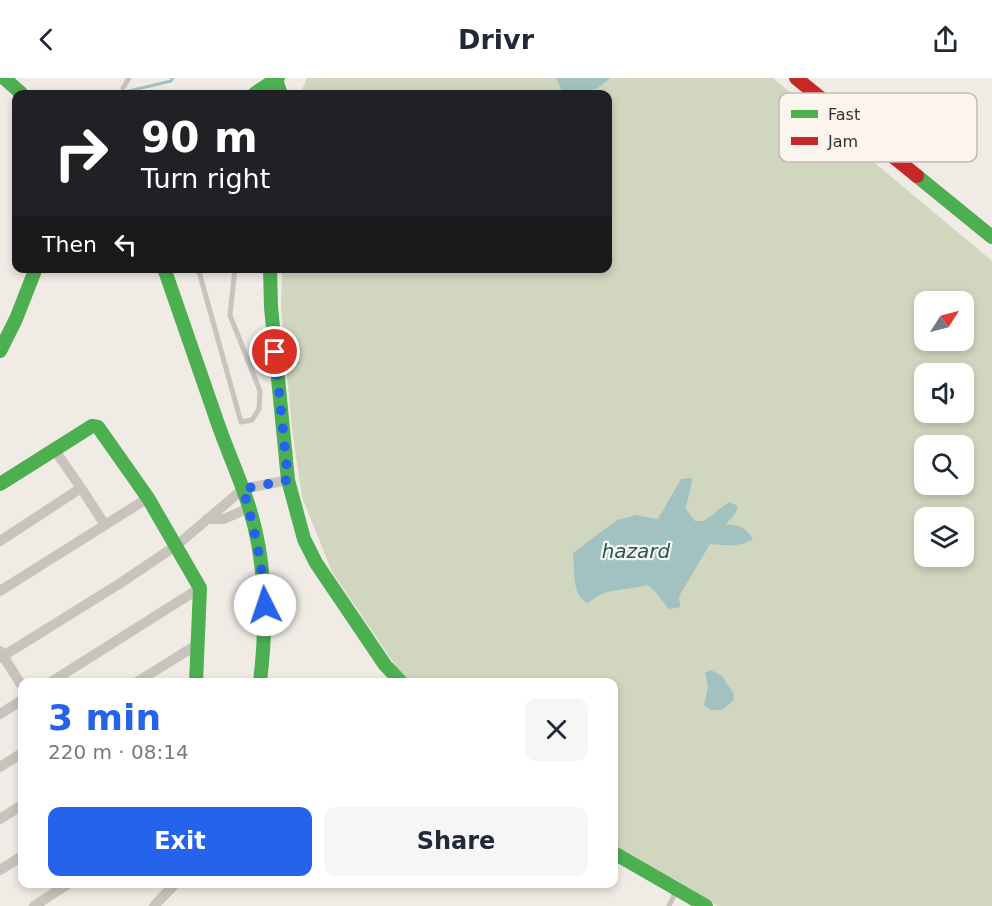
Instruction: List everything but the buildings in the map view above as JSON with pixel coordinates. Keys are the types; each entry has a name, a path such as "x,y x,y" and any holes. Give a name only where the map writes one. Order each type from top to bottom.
{"street":[{"path":"796,78 814,93"},
{"path":"4,79 17,90"},
{"path":"260,90 277,79"},
{"path":"900,162 992,237"},
{"path":"0,351 16,319 34,273"},
{"path":"166,273 249,508 263,578 264,651 261,678"},
{"path":"270,273 271,307 288,480 304,539 316,563 385,665 397,678"},
{"path":"0,484 92,426 96,426 148,498 200,588 196,678"},
{"path":"54,449 105,525"},
{"path":"18,681 1,655 119,584 177,545 243,489 288,480"},
{"path":"0,541 81,488"},
{"path":"0,591 148,498"},
{"path":"207,519 224,519 249,508"},
{"path":"57,678 200,588"},
{"path":"143,678 198,644"},
{"path":"0,714 18,703"},
{"path":"0,767 18,756"},
{"path":"0,819 18,808"},
{"path":"618,855 706,906"},
{"path":"0,870 18,859"},
{"path":"34,906 62,888"},
{"path":"154,906 171,888"}],"lane":[{"path":"123,88 129,78"},
{"path":"199,273 241,422 252,420 259,409 260,391 230,315 234,273"},
{"path":"669,906 677,890"}],"green space":[{"path":"307,78 773,78 791,93 779,93 779,162 874,162 992,261 992,906 718,906 618,851 618,678 404,678 332,572 302,497 292,429 281,308 282,273 612,273 612,90 302,90"}],"water":[{"path":"556,78 610,78 590,90 561,90"},
{"name":"hazard","path":"692,478 686,509 695,521 704,521 729,502 738,506 735,514 725,525 742,528 753,539 737,545 710,544 679,596 680,607 669,609 647,585 602,594 588,603 583,599 576,588 573,553 617,520 636,515 658,519 681,479"},
{"path":"711,670 722,676 734,694 733,701 722,710 711,710 704,706 708,687 705,673"}],"waterway":[{"path":"133,90 171,81 173,78"}],"traffic: fast":[{"path":"4,78 18,90"},
{"path":"260,90 278,78"},
{"path":"276,80 280,90"},
{"path":"917,176 992,237"},
{"path":"0,351 16,319 34,273"},
{"path":"166,273 256,531 264,595 264,639 260,678"},
{"path":"270,273 271,307 288,480 304,539 316,563 385,665 397,678"},
{"path":"0,484 92,426 98,427 148,498 200,588 196,678"},
{"path":"618,855 706,906"}],"traffic: jam":[{"path":"796,78 815,93"},
{"path":"900,162 917,176"}],"route":[{"path":"265,605 259,549 243,489 288,480 275,352"}]}
